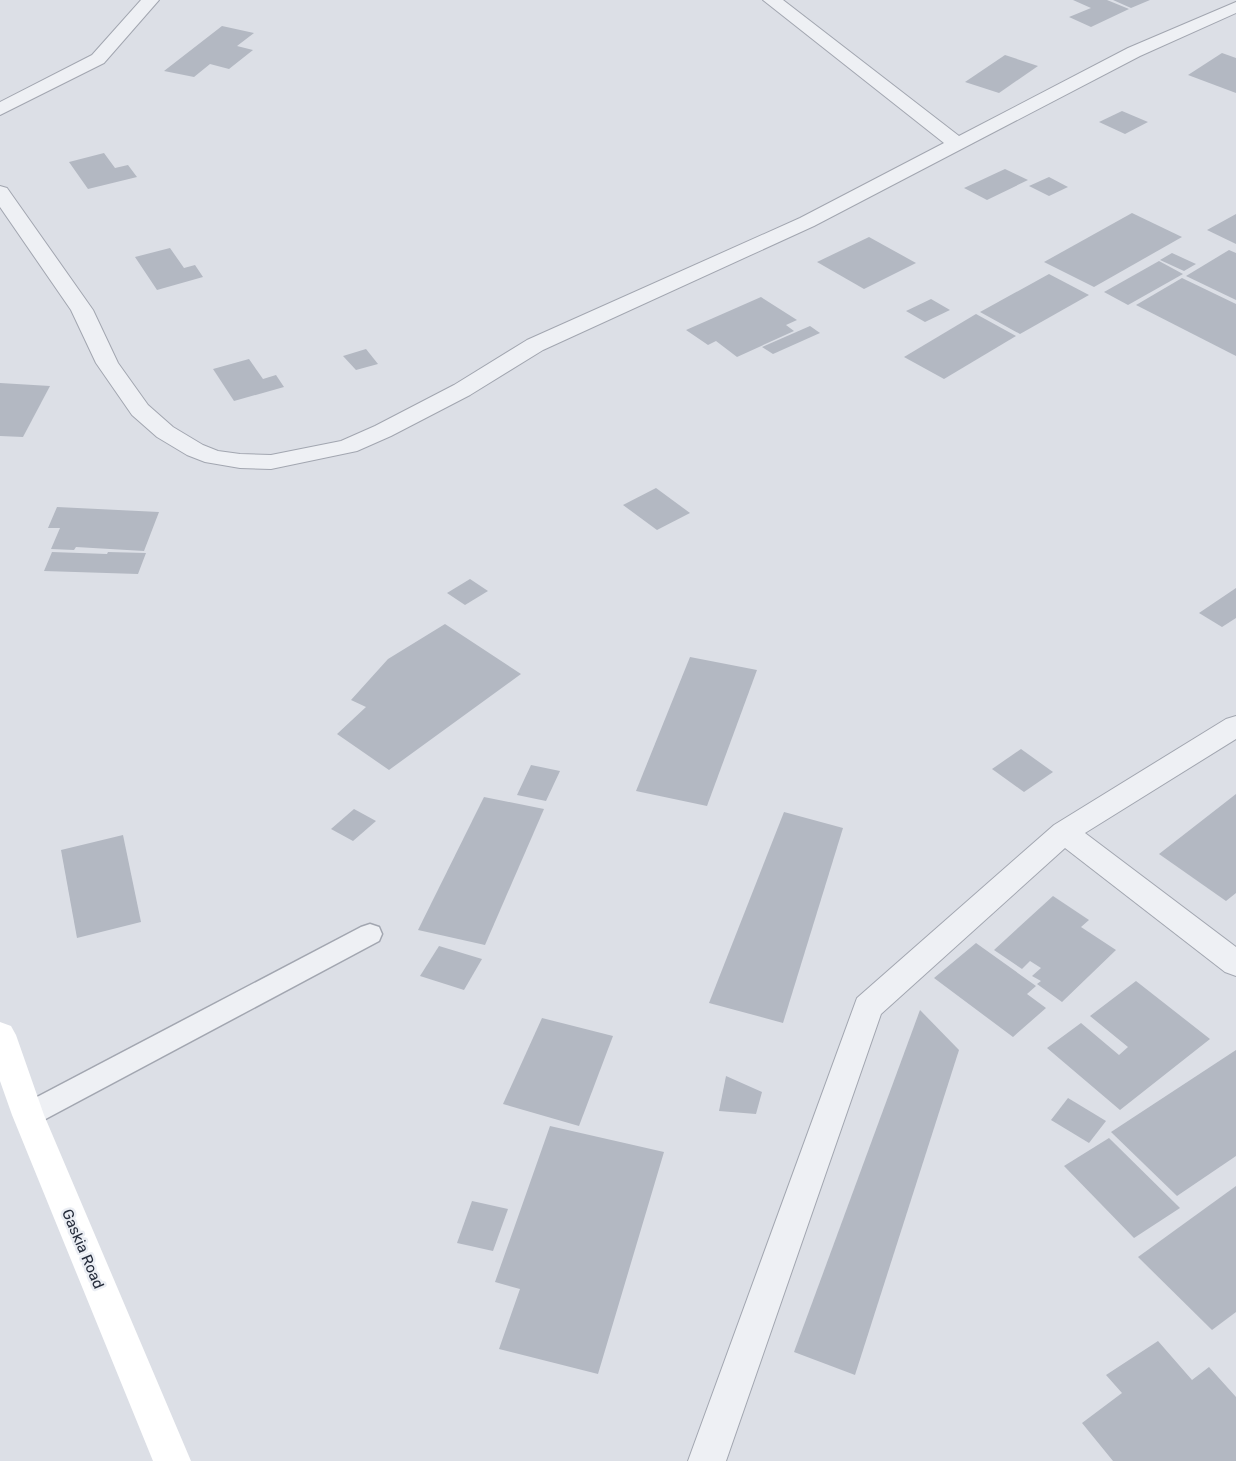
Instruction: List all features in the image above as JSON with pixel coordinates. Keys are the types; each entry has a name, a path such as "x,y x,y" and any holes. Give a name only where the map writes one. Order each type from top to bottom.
{"main road":[{"name":"Gaskia Road","path":"0,1035 28,1115 172,1461"}],"street":[{"path":"0,109 98,59 150,0"},
{"path":"772,0 956,143"},
{"path":"0,192 82,310 107,362 140,410 165,432 195,450 212,457 240,461 270,462 349,446 383,431 462,390 534,345 807,222 956,143 1061,92 1134,52 1236,7"},
{"path":"707,1461 868,1007 1064,832 1236,726"},
{"path":"1064,832 1236,964"}],"lane":[{"path":"28,1115 370,934"}],"building":[{"path":"1073,0 1107,0 1129,9 1091,27 1069,17 1091,8"},
{"path":"1113,0 1150,0 1131,8"},
{"path":"222,26 254,33 237,46 253,50 229,69 210,64 194,77 164,71"},
{"path":"1222,53 1236,58 1236,93 1188,75"},
{"path":"1005,55 1038,66 999,93 965,82"},
{"path":"1122,111 1148,122 1125,134 1099,122"},
{"path":"104,153 115,168 128,165 137,177 88,189 69,162"},
{"path":"1005,169 1028,180 987,200 964,188"},
{"path":"1049,177 1068,187 1049,196 1029,186"},
{"path":"1132,213 1182,237 1094,287 1044,262"},
{"path":"1236,214 1236,244 1207,230"},
{"path":"869,237 916,263 864,289 817,262"},
{"path":"170,248 184,268 195,265 203,277 157,290 135,257"},
{"path":"1229,250 1236,253 1236,300 1186,276"},
{"path":"1172,253 1196,264 1184,271 1160,260"},
{"path":"1159,261 1183,274 1128,305 1104,292"},
{"path":"1049,274 1089,295 1020,334 980,312"},
{"path":"1182,278 1236,304 1236,356 1136,305"},
{"path":"761,297 797,320 786,325 794,331 737,357 716,341 708,345 686,330"},
{"path":"931,299 950,310 925,322 906,311"},
{"path":"976,314 1016,336 944,379 904,357"},
{"path":"810,326 820,333 773,354 762,347"},
{"path":"366,349 378,364 356,370 343,356"},
{"path":"249,359 263,379 276,375 284,387 234,401 213,369"},
{"path":"0,383 50,386 23,437 0,436"},
{"path":"656,488 690,513 657,530 623,505"},
{"path":"57,507 159,512 144,551 76,547 74,550 51,549 60,528 48,528"},
{"path":"52,552 146,553 138,574 44,571"},
{"path":"470,579 488,591 465,605 447,593"},
{"path":"1236,588 1236,618 1222,627 1199,613"},
{"path":"445,624 521,674 389,770 337,734 366,707 351,700 388,659"},
{"path":"690,657 757,670 707,806 636,791"},
{"path":"1021,749 1053,772 1024,792 992,769"},
{"path":"531,765 560,771 546,801 517,795"},
{"path":"1236,794 1236,893 1226,901 1159,854"},
{"path":"484,797 544,809 485,945 418,930"},
{"path":"354,809 376,821 353,841 331,829"},
{"path":"784,812 843,828 783,1023 709,1003"},
{"path":"123,835 141,922 77,938 61,850"},
{"path":"1053,896 1089,920 1081,927 1116,950 1062,1002 1037,984 1041,981 1032,976 1041,968 1030,961 1022,969 994,950"},
{"path":"976,943 1036,986 1027,994 1046,1008 1013,1037 934,978"},
{"path":"439,946 482,959 464,990 420,976"},
{"path":"1136,981 1210,1039 1120,1110 1047,1048 1081,1023 1119,1055 1128,1047 1090,1016"},
{"path":"920,1010 959,1050 855,1375 794,1352"},
{"path":"542,1018 613,1036 579,1126 503,1104"},
{"path":"1236,1050 1236,1156 1177,1196 1111,1132"},
{"path":"726,1076 762,1092 756,1114 719,1111"},
{"path":"1068,1098 1106,1121 1089,1143 1051,1120"},
{"path":"550,1126 664,1152 598,1374 499,1349 520,1289 495,1282"},
{"path":"1109,1138 1180,1208 1134,1238 1064,1166"},
{"path":"1236,1186 1236,1312 1212,1330 1138,1257"},
{"path":"472,1201 508,1209 493,1251 457,1243"},
{"path":"1158,1341 1192,1380 1209,1367 1236,1397 1236,1461 1113,1461 1082,1423 1122,1393 1106,1375"}]}
